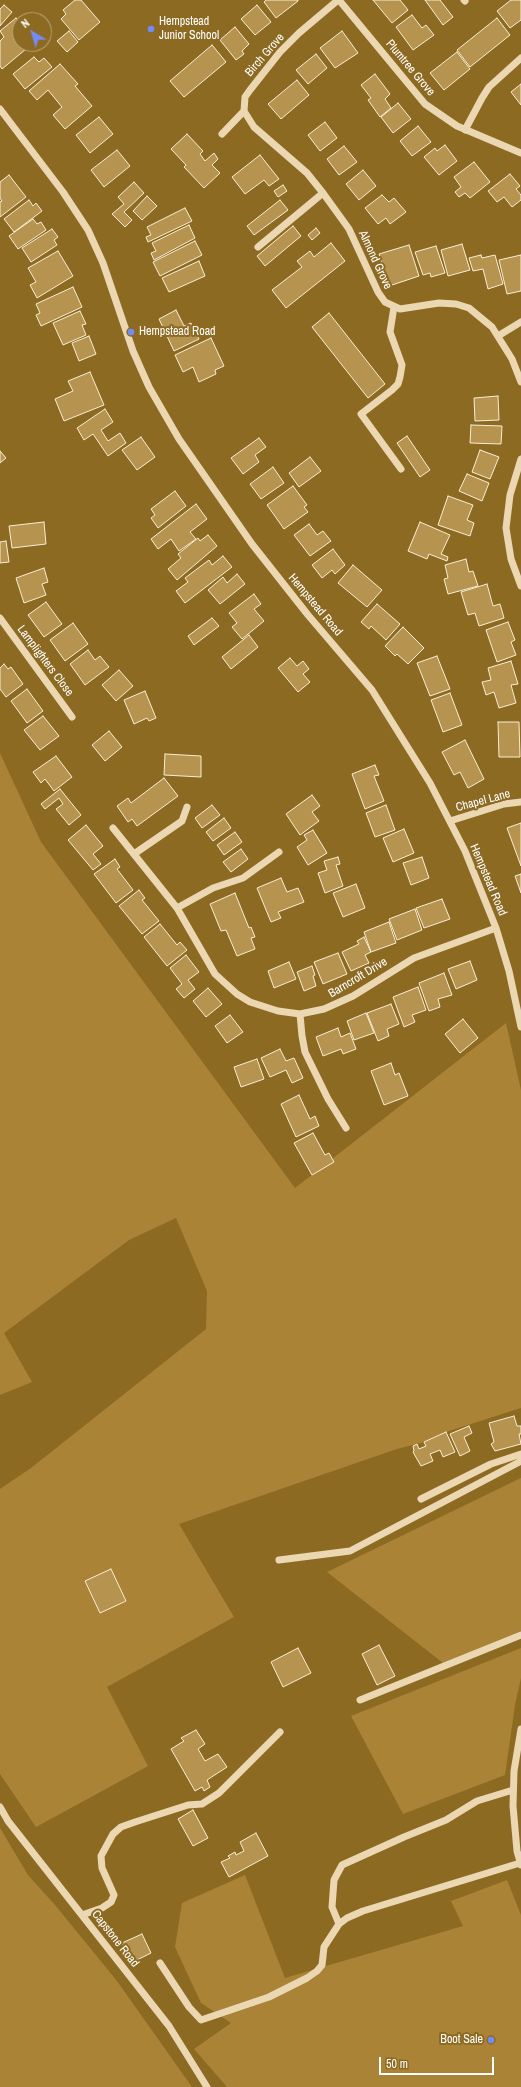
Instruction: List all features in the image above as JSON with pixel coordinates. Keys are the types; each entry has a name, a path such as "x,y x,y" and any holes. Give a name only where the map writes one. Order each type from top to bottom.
{"street":[{"name":"Birch Grove","path":"222,134 244,111 245,98 280,52 309,24 339,0"},
{"name":"Plumtree Grove","path":"339,0 418,97 434,111 465,130 521,153"},
{"path":"465,130 489,87 498,77 521,58"},
{"name":"Hempstead Road","path":"0,109 63,192 88,230 103,263 132,351 149,387 179,439 257,550 308,615 372,690 430,782 480,884 496,928 509,971 521,1027"},
{"name":"Almond Grove","path":"244,111 254,126 302,168 323,192 349,229 381,298 394,307"},
{"path":"258,247 323,192"},
{"path":"401,469 361,414 398,384 402,365 390,332 394,307 406,309 439,303 463,306 480,316 498,336 512,359 521,382"},
{"path":"498,336 521,322"},
{"path":"521,459 510,495 506,528 511,559 521,586"},
{"name":"Lamplighters Close","path":"0,618 58,695 72,717"},
{"name":"Chapel Lane","path":"450,821 504,804 521,802"},
{"path":"134,854 182,821 187,807"},
{"name":"Barncroft Drive","path":"113,828 177,908 208,964 225,985 250,1002 278,1011 300,1014 324,1009 338,1004 414,958 496,928"},
{"path":"177,908 213,888 244,878 279,852"},
{"path":"300,1014 305,1052 328,1099 346,1128"},
{"path":"421,1499 491,1464 521,1454"},
{"path":"279,1560 350,1551 521,1461"},
{"path":"360,1700 521,1635"},
{"path":"160,1963 189,2007 201,2020 269,1997 318,1971 322,1965 324,1947 339,1924 363,1911 521,1864 514,1821 513,1790 514,1771 521,1729"},
{"path":"82,1915 102,1908 111,1902 114,1895 102,1868 101,1856 113,1834 122,1827 135,1822 188,1806 202,1804 219,1793 280,1732"},
{"path":"339,1924 332,1907 334,1880 342,1865 446,1820 477,1801 513,1790"},
{"name":"Capstone Road","path":"0,1807 8,1821 169,2026 207,2087"}],"shaded area":[{"path":"0,753 41,842 295,1188 506,1023 521,1090 521,1408 446,1432 424,1442 397,1449 179,1524 234,1617 107,1687 148,1766 36,1827 0,1774 0,1489 31,1468 206,1329 207,1291 176,1218 129,1240 4,1333 32,1382 0,1395"},
{"path":"521,1478 521,1631 443,1663 327,1572"},
{"path":"521,1648 521,1678 515,1705 505,1775 403,1814 351,1716"},
{"path":"0,1828 28,1875 55,1905 117,1981 192,2087 0,2087"},
{"path":"245,1875 285,1978 463,1926 451,1901 507,1880 521,1915 521,2087 227,2087 194,2049 231,2023 201,2003 175,1947 182,1903"}],"building":[{"path":"75,0 81,0 100,22 79,40 61,19 66,14 63,10"},
{"path":"266,0 298,1 276,18 264,2"},
{"path":"373,0 400,0 408,10 392,23"},
{"path":"425,0 440,0 453,17 443,25"},
{"path":"511,0 521,0 521,20 510,28 497,11"},
{"path":"4,5 12,12 0,26 0,9"},
{"path":"257,5 271,22 255,35 241,19"},
{"path":"412,15 422,28 426,25 434,35 413,50 396,27"},
{"path":"497,18 510,35 470,67 457,50"},
{"path":"12,21 12,52 22,52 2,69 0,66 0,41 4,37 0,31"},
{"path":"235,27 249,44 242,51 244,54 236,60 220,40"},
{"path":"69,31 78,42 67,52 57,41"},
{"path":"342,31 358,53 335,68 320,48"},
{"path":"212,45 226,62 184,97 170,81"},
{"path":"457,52 470,69 444,90 430,73"},
{"path":"316,54 327,68 308,84 296,70"},
{"path":"34,57 39,62 44,58 52,67 25,89 13,74"},
{"path":"60,64 78,84 75,86 92,106 65,129 53,115 62,107 48,90 37,100 29,91"},
{"path":"375,74 390,94 385,99 391,108 380,117 368,100 371,98 361,85"},
{"path":"297,80 309,95 281,119 268,104"},
{"path":"521,84 521,105 511,92"},
{"path":"398,103 411,119 393,133 381,117"},
{"path":"99,117 113,134 90,153 76,135"},
{"path":"325,122 337,138 320,151 308,135"},
{"path":"418,126 431,142 412,156 400,141"},
{"path":"187,134 203,151 200,154 205,161 214,153 218,159 212,165 220,173 204,188 184,167 186,165 171,149"},
{"path":"445,145 457,161 439,175 424,157 435,148 437,151"},
{"path":"344,146 357,162 339,175 327,159"},
{"path":"117,150 130,166 104,187 91,170"},
{"path":"260,155 279,179 269,186 264,180 245,194 232,177"},
{"path":"474,162 490,182 470,198 465,193 459,197 455,192 461,187 454,177"},
{"path":"363,170 376,186 359,200 346,184"},
{"path":"510,174 520,186 516,189 521,195 521,200 512,207 504,197 497,202 488,191"},
{"path":"9,175 26,197 0,217 0,202 2,201 0,198 0,182"},
{"path":"134,182 144,193 124,212 132,220 125,227 112,214 124,204 118,197"},
{"path":"283,185 287,191 278,197 274,191"},
{"path":"382,195 389,202 394,198 406,212 390,224 386,218 378,224 365,208"},
{"path":"147,196 157,206 142,220 133,211"},
{"path":"29,200 33,206 36,203 42,211 14,232 4,219"},
{"path":"280,200 288,210 254,235 247,226"},
{"path":"185,208 192,221 148,242 146,237 151,235 147,227"},
{"path":"33,219 37,224 41,222 46,230 18,249 9,236"},
{"path":"189,225 195,238 154,260 151,253 156,251 152,243"},
{"path":"293,226 301,236 265,266 257,256"},
{"path":"316,228 320,233 312,240 308,235"},
{"path":"52,229 58,237 54,240 57,245 31,262 22,248"},
{"path":"195,241 202,255 160,276 153,262"},
{"path":"331,243 345,261 286,308 272,290 302,267 297,261 310,251 314,257"},
{"path":"462,244 470,270 448,276 441,250"},
{"path":"409,245 419,276 389,286 379,254"},
{"path":"436,246 445,273 431,277 430,273 423,275 415,252"},
{"path":"58,251 73,276 37,298 30,285 36,282 28,268"},
{"path":"481,255 482,258 495,255 503,284 488,289 483,269 473,271 469,258"},
{"path":"521,255 521,291 507,294 499,260"},
{"path":"199,261 205,276 169,292 162,278"},
{"path":"73,287 82,307 41,326 36,315 40,313 36,304"},
{"path":"176,310 184,326 191,323 199,339 174,351 159,319"},
{"path":"80,311 86,324 82,325 86,335 63,345 53,323"},
{"path":"329,313 385,384 368,398 312,327"},
{"path":"89,336 96,354 79,361 72,343"},
{"path":"211,338 224,366 215,370 216,374 199,382 193,367 183,372 175,355"},
{"path":"90,372 104,405 64,421 55,399 73,391 68,381"},
{"path":"498,396 499,420 475,421 474,398"},
{"path":"105,409 113,422 101,430 108,441 120,433 126,443 108,456 93,434 84,440 77,428"},
{"path":"471,425 502,426 501,444 470,443"},
{"path":"407,436 430,470 420,477 397,443"},
{"path":"141,437 155,457 137,470 122,450"},
{"path":"259,438 266,447 255,455 259,462 243,474 231,458"},
{"path":"480,450 499,457 490,479 472,472"},
{"path":"0,451 6,458 0,463"},
{"path":"310,457 321,471 299,487 289,473"},
{"path":"273,467 284,483 261,499 250,484"},
{"path":"467,474 489,483 482,501 459,491"},
{"path":"293,486 307,505 304,507 308,512 284,529 267,505"},
{"path":"175,491 186,506 158,528 151,518 155,515 151,509"},
{"path":"448,496 473,505 467,520 474,523 470,536 438,525"},
{"path":"196,504 207,519 190,532 196,539 179,551 171,539 158,549 151,539"},
{"path":"44,522 46,544 12,548 9,526"},
{"path":"420,522 450,535 441,554 448,557 447,561 429,554 427,559 408,551"},
{"path":"309,524 317,535 323,531 331,541 310,556 294,535"},
{"path":"208,535 217,546 177,580 168,569 181,558 178,554 198,538 200,541"},
{"path":"6,541 9,562 0,563 0,542"},
{"path":"333,549 345,565 335,574 332,570 322,578 312,565"},
{"path":"223,556 232,567 185,603 176,591 188,582 185,578 209,560 212,565"},
{"path":"466,559 469,572 473,571 478,586 448,594 444,579 448,578 445,565"},
{"path":"353,565 382,590 367,607 338,583"},
{"path":"44,568 48,582 42,584 46,595 24,603 16,578"},
{"path":"237,574 245,584 220,604 208,590 223,577 227,583"},
{"path":"487,584 493,606 500,604 504,618 479,626 475,613 468,615 461,592"},
{"path":"254,594 261,604 254,609 264,621 242,639 232,627 237,623 229,613"},
{"path":"46,602 62,624 44,637 28,615"},
{"path":"377,604 400,624 386,640 371,626 369,629 361,622"},
{"path":"212,618 219,626 194,645 188,636"},
{"path":"508,622 515,640 511,642 516,655 497,662 486,630"},
{"path":"73,623 88,644 65,661 50,640"},
{"path":"403,627 424,648 408,664 397,654 395,656 385,646"},
{"path":"249,635 258,647 231,669 222,657"},
{"path":"88,650 95,660 100,656 109,667 85,685 70,664"},
{"path":"437,656 450,689 430,696 417,663"},
{"path":"290,658 297,666 303,661 309,669 303,674 310,682 298,692 278,668"},
{"path":"511,661 518,684 511,685 516,703 499,708 494,692 486,695 482,682 491,680 488,668"},
{"path":"4,664 8,669 11,667 23,684 6,697 0,689 0,668"},
{"path":"119,670 133,686 116,701 102,685"},
{"path":"27,689 43,711 27,723 11,701"},
{"path":"145,691 156,718 149,721 147,718 134,724 124,700"},
{"path":"450,693 462,725 443,732 431,700"},
{"path":"43,716 59,736 40,750 24,730"},
{"path":"498,722 519,722 520,757 499,757"},
{"path":"109,731 122,747 105,761 92,745"},
{"path":"465,740 484,779 468,788 460,772 454,775 442,752"},
{"path":"165,754 201,756 201,777 164,775"},
{"path":"56,756 72,777 54,791 45,779 41,783 33,772"},
{"path":"375,765 379,775 374,776 384,801 365,809 352,774"},
{"path":"164,778 178,796 137,826 132,819 128,822 117,806 128,798 131,803"},
{"path":"60,789 81,815 69,825 56,809 63,804 59,798 45,809 41,804"},
{"path":"312,795 320,806 312,812 319,821 300,835 286,814"},
{"path":"212,805 220,815 202,828 195,818"},
{"path":"386,805 395,830 375,837 366,813"},
{"path":"224,818 231,828 213,841 206,832"},
{"path":"521,823 521,866 507,828"},
{"path":"86,825 103,846 93,854 101,864 93,870 68,840"},
{"path":"404,829 414,853 393,862 383,838"},
{"path":"313,830 327,853 308,865 297,847 307,840 304,835"},
{"path":"235,832 242,842 224,855 217,845"},
{"path":"241,849 248,859 231,872 223,862"},
{"path":"338,857 340,864 336,865 343,886 325,893 318,873 327,870 324,861"},
{"path":"422,857 429,878 411,885 403,863"},
{"path":"115,859 120,867 117,869 133,890 116,903 94,874"},
{"path":"521,874 521,893 515,876"},
{"path":"281,878 287,892 298,888 304,902 278,912 281,918 271,922 257,888"},
{"path":"356,884 365,908 343,917 333,893"},
{"path":"139,890 145,898 142,900 159,921 142,934 119,906"},
{"path":"235,893 249,928 251,927 255,937 251,938 255,949 237,956 226,930 221,931 210,904"},
{"path":"442,899 450,919 424,928 416,908"},
{"path":"415,909 422,930 397,940 389,919"},
{"path":"389,922 396,943 371,952 364,932"},
{"path":"160,924 177,945 180,942 187,950 167,966 144,937"},
{"path":"364,937 371,952 365,955 369,963 351,971 342,952 359,944 357,941"},
{"path":"338,953 347,974 323,984 314,962"},
{"path":"186,955 199,972 188,980 195,989 184,998 176,989 182,984 170,968"},
{"path":"470,961 477,980 456,989 448,969"},
{"path":"289,962 296,979 274,988 268,971"},
{"path":"312,966 316,986 304,991 297,972"},
{"path":"444,973 452,995 438,999 440,1007 429,1011 419,983"},
{"path":"418,987 426,1010 412,1015 415,1022 404,1027 393,997"},
{"path":"208,988 222,1004 206,1017 193,1001"},
{"path":"391,1004 399,1024 387,1029 389,1036 378,1041 367,1013"},
{"path":"366,1013 374,1033 354,1040 347,1021"},
{"path":"230,1015 243,1032 227,1043 215,1026"},
{"path":"463,1019 478,1038 460,1053 445,1034"},
{"path":"338,1028 341,1037 350,1033 356,1049 343,1054 341,1049 323,1056 316,1037"},
{"path":"280,1049 286,1061 294,1058 303,1078 292,1083 286,1070 270,1077 261,1058"},
{"path":"257,1059 264,1079 241,1087 234,1067"},
{"path":"391,1063 395,1075 399,1073 408,1096 384,1105 371,1071"},
{"path":"299,1095 310,1119 315,1116 319,1126 296,1137 281,1104"},
{"path":"313,1133 325,1155 329,1153 334,1162 312,1175 294,1143"},
{"path":"514,1416 517,1426 521,1426 521,1434 519,1434 521,1444 495,1451 491,1444 494,1442 489,1423"},
{"path":"469,1426 472,1433 464,1437 470,1451 460,1456 450,1434"},
{"path":"446,1432 455,1452 443,1457 440,1450 430,1454 433,1461 421,1466 413,1452 413,1446 417,1444 419,1449 426,1446 424,1442"},
{"path":"111,1569 126,1601 100,1613 85,1581"},
{"path":"379,1645 395,1676 377,1685 362,1654"},
{"path":"298,1648 311,1673 283,1687 271,1662"},
{"path":"196,1730 205,1744 198,1749 205,1761 218,1754 227,1767 207,1780 210,1787 204,1791 202,1787 195,1791 171,1749 184,1741 181,1738"},
{"path":"193,1810 208,1838 193,1846 178,1819"},
{"path":"256,1833 268,1856 229,1877 221,1862 230,1858 228,1856 235,1852 236,1855 244,1851 240,1842"},
{"path":"142,1934 151,1953 131,1963 122,1943"}],"place":[{"name":"Hempstead Junior School","path":"151,29"},
{"name":"Hempstead Road","path":"131,332"},
{"name":"Boot Sale","path":"491,2040"}]}
